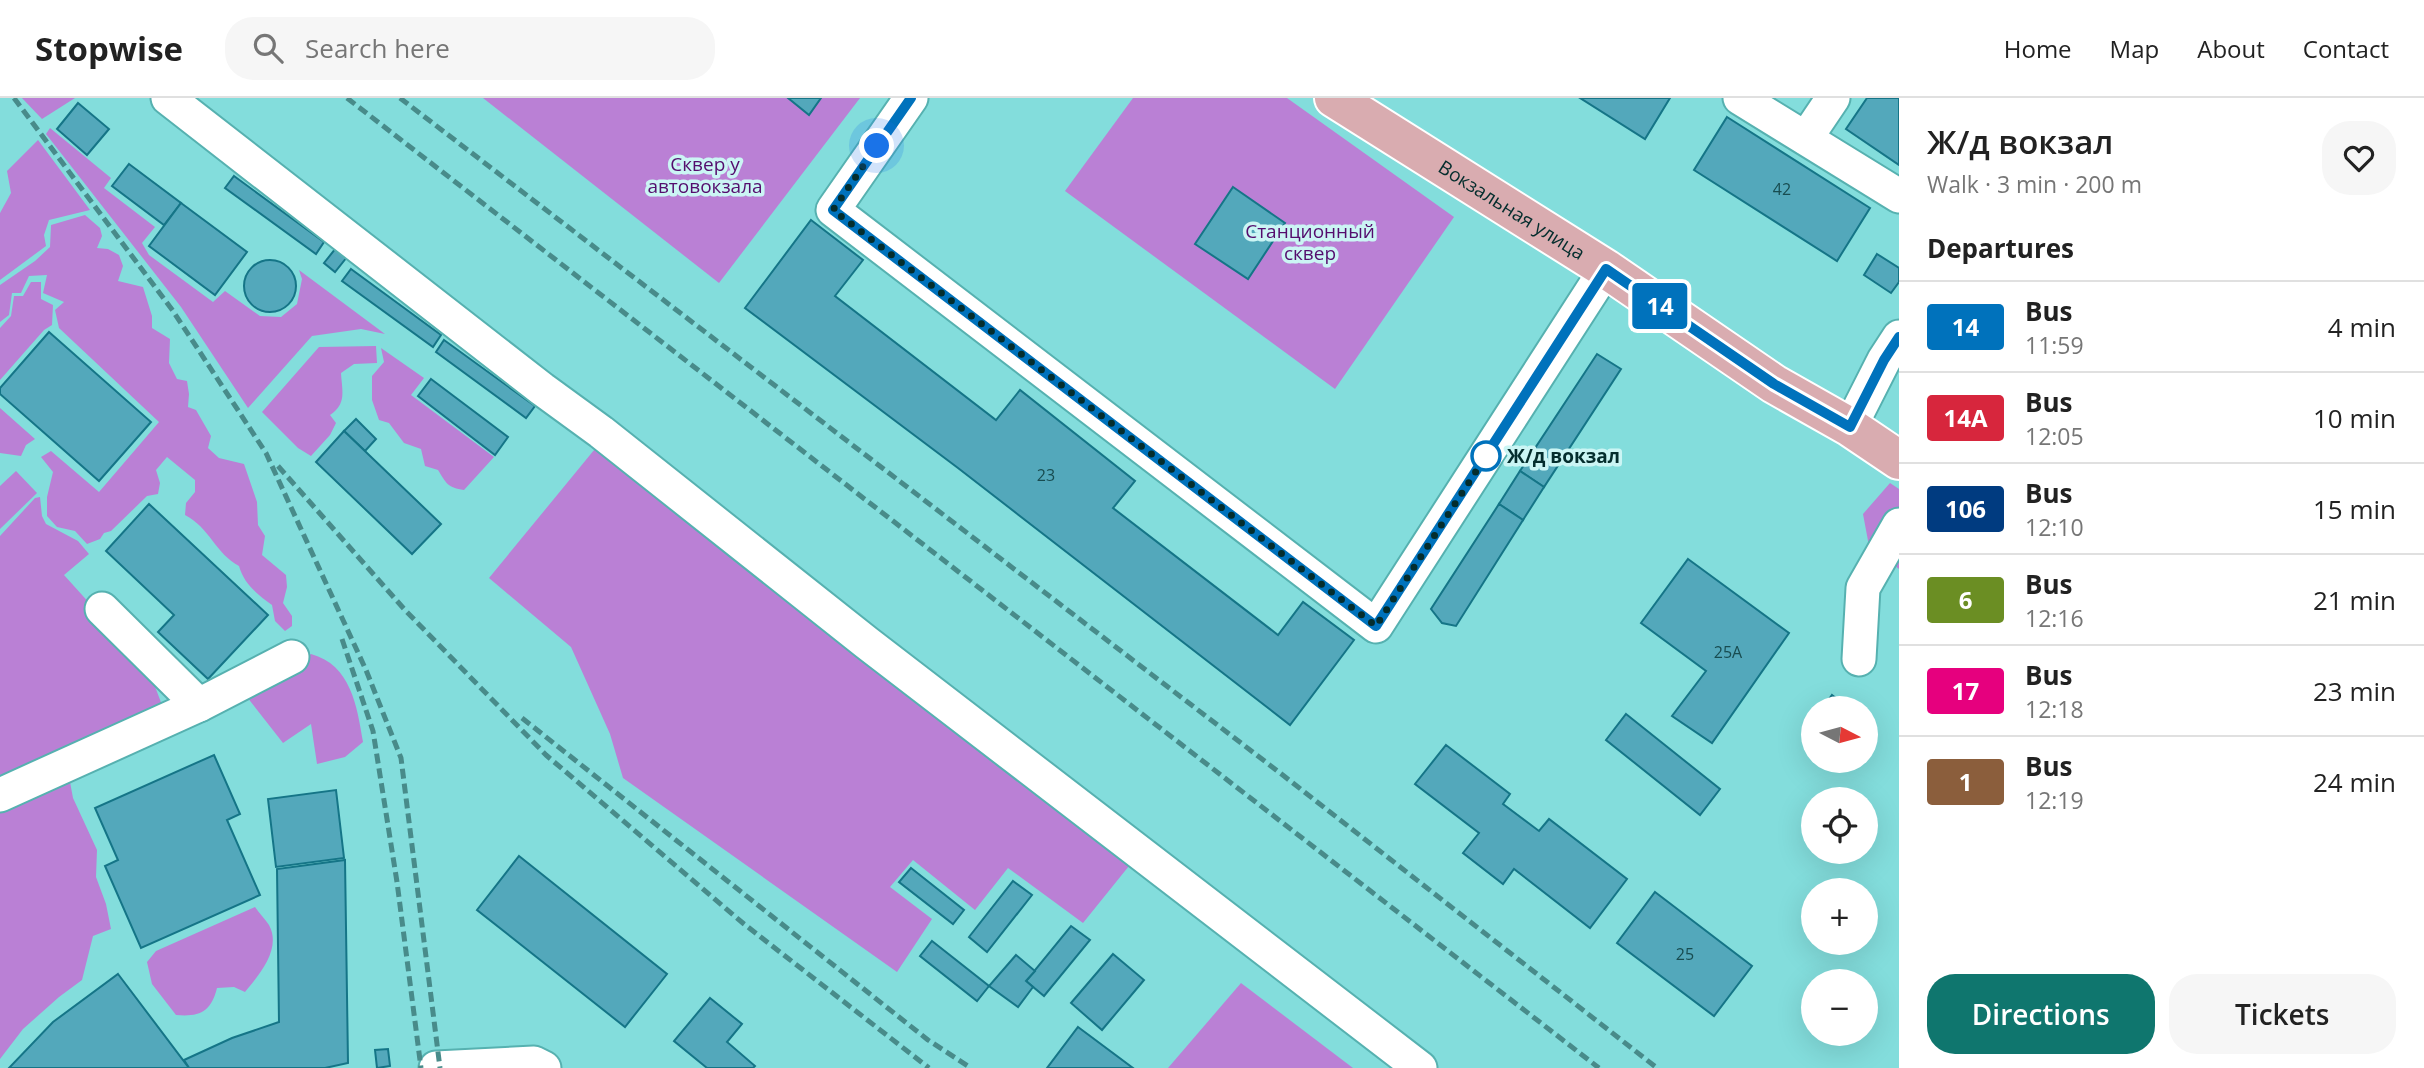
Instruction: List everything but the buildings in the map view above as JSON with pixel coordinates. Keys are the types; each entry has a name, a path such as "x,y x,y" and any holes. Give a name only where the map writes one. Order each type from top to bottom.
{"main road":[{"name":"Вокзальная улица","path":"1335,98 1606,269 1774,384 1850,427 1899,460"}],"street":[{"path":"167,98 601,432 867,643 1420,1068"},
{"path":"911,98 833,210 1376,626 1606,269"},
{"path":"1740,98 1899,196"},
{"path":"1806,138 1833,98"},
{"path":"1850,427 1884,360 1899,337"},
{"path":"1859,659 1863,588 1899,525"},
{"path":"102,609 199,705"},
{"path":"0,795 199,705 292,657"},
{"path":"436,1068 534,1063 544,1068"}],"green space":[{"path":"22,98 75,98 42,119"},
{"name":"Сквер у автовокзала","path":"483,98 860,98 719,283"},
{"name":"Станционный сквер","path":"1133,98 1287,98 1454,217 1335,389 1065,191"},
{"path":"50,128 111,178 104,188 155,227 142,243 149,255 213,302 225,291 260,316 281,317 297,304 302,279 299,270 385,334 361,329 312,336 248,408 181,307 46,134"},
{"path":"38,140 90,210 49,220 44,235 46,246 0,280 0,213 11,193 7,171"},
{"path":"85,215 100,228 102,236 97,248 108,249 119,255 123,266 118,281 143,287 152,316 152,328 170,339 169,363 177,379 187,381 188,407 196,410 211,436 208,448 219,458 244,464 257,502 258,525 265,536 262,555 286,575 287,587 283,603 292,616 292,626 285,631 275,621 272,605 256,593 239,566 224,555 200,526 185,515 186,503 195,492 195,480 167,457 156,470 160,483 158,494 147,496 100,539 87,544 75,531 57,527 47,516 47,497 53,472 41,457 51,451 99,492 159,422 59,328 55,310 64,302 43,293 47,275 29,276 21,293 12,293 9,315 0,322 0,285 50,247 51,225"},
{"path":"31,282 41,282 41,299 53,305 52,325 44,330 0,380 0,328 11,316 14,296 23,296"},
{"path":"376,346 377,363 354,364 341,373 341,402 330,415 336,423 330,435 311,456 298,448 262,412 319,347"},
{"path":"381,348 424,378 411,395 494,457 464,490 451,486 438,470 425,466 421,449 404,443 389,423 379,420 372,400 372,376 384,362"},
{"path":"0,408 35,439 26,445 21,456 0,453"},
{"path":"599,444 1133,861 1083,923 1008,868 975,910 913,860 890,887 932,919 897,972 623,778 610,734 571,647 489,578"},
{"path":"16,471 37,493 0,529 0,486"},
{"path":"1890,483 1899,489 1899,569 1869,546 1863,514"},
{"path":"40,497 42,516 46,524 78,541 89,554 64,575 148,668 162,705 0,778 0,536 35,498"},
{"path":"311,654 324,659 343,677 354,701 363,742 345,757 317,764 311,724 283,743 247,697"},
{"path":"70,782 73,798 97,850 96,877 106,904 111,929 93,936 82,980 23,1029 0,1059 0,810"},
{"path":"255,907 269,925 273,943 267,961 256,978 245,992 234,987 217,988 208,1008 198,1014 176,1015 152,984 147,962 156,951"},
{"path":"1241,983 1353,1068 1168,1068"}],"railway":[{"path":"14,98 173,311 266,453 366,670 401,758 440,1068"},
{"path":"347,98 1599,1068"},
{"path":"400,98 1284,776 1657,1068"},
{"path":"278,466 405,610 546,755 744,924 929,1068"},
{"path":"342,639 373,731 397,882 421,1068"},
{"path":"522,718 928,1040 971,1068"}],"bus line":[{"name":"14","path":"911,98 833,210 1376,626 1606,269 1774,384 1850,427 1884,360 1899,337"}],"place":[{"name":"Ж/д вокзал","path":"1486,456"}],"route":[{"path":"877,146 833,210 1376,626 1486,456"}]}
